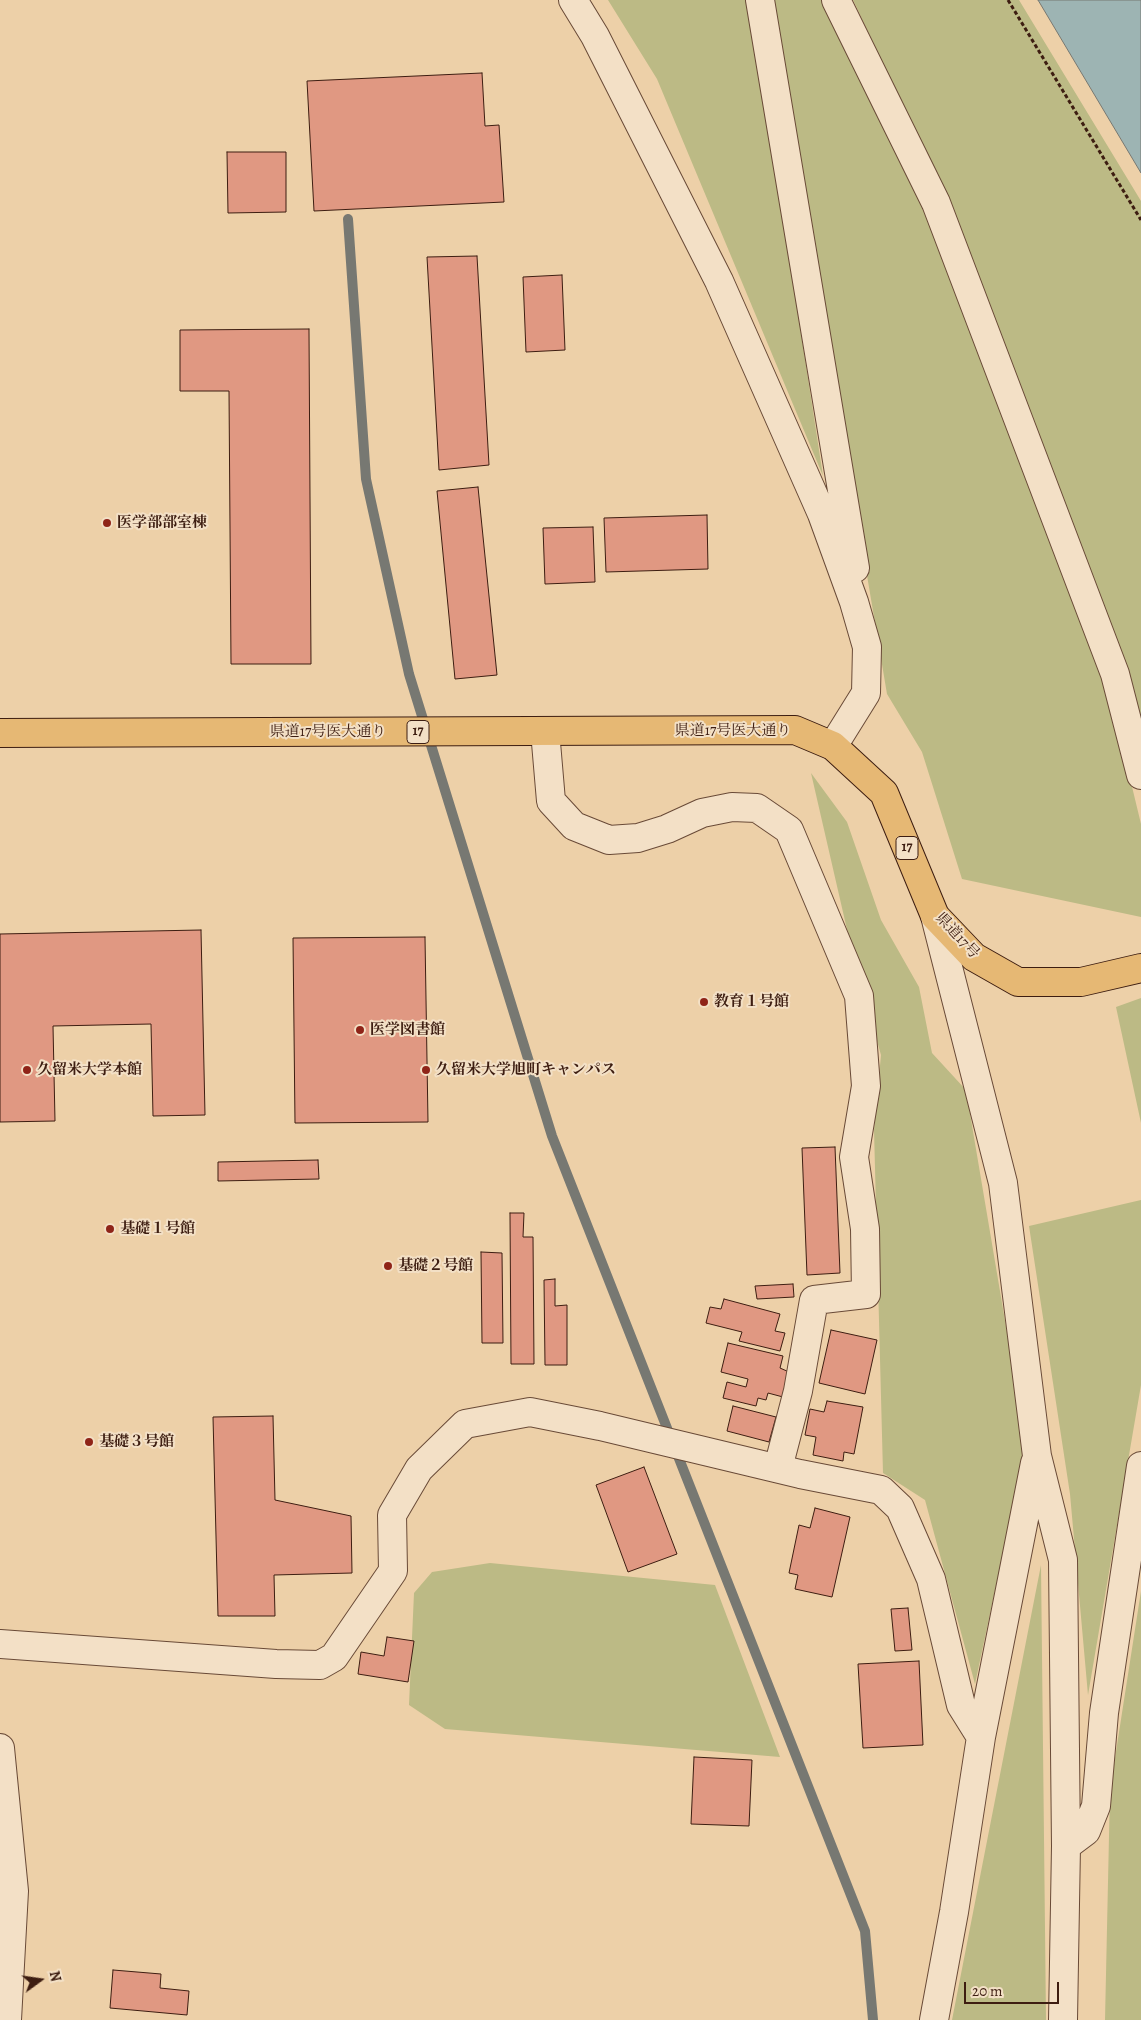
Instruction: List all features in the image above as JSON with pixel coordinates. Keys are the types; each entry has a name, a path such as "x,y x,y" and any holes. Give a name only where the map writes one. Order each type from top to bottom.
{"main road":[{"name":"県道17号医大通り","path":"0,733 796,730 833,746"},
{"name":"県道17号","path":"833,746 884,793 935,916 974,957 1018,982 1081,982 1141,968"}],"street":[{"path":"573,0 595,36 719,281 822,514 854,602 867,647 866,693 833,746"},
{"path":"760,0 855,568 854,602"},
{"path":"836,0 936,204 1115,674 1141,775"},
{"path":"545,731 551,801 574,826 609,840 638,838 666,830 702,814 732,807 758,808 789,830 858,996 866,1086 854,1157 865,1229 866,1294 814,1300 798,1391 778,1468"},
{"path":"935,916 1003,1183 1036,1456 1063,1560 1066,1846 1062,2020"},
{"path":"0,1644 276,1664 320,1665 334,1657 392,1571 392,1515 419,1470 465,1424 530,1412 708,1450 778,1468 880,1490 900,1508 931,1579 961,1705 981,1738"},
{"path":"934,2020 954,1912 981,1738 1036,1456"},
{"path":"1066,1846 1086,1831 1096,1806 1104,1714 1141,1466"},
{"path":"0,1748 14,1891 7,2020"}],"path":[{"path":"1008,0 1141,220"}],"shaded area":[{"path":"608,0 750,0 823,476 657,79"},
{"path":"770,0 823,0 927,213 1107,683 1141,824 1141,917 962,879 922,752 887,694"},
{"path":"853,0 1019,0 1141,201 1141,746 945,195"},
{"path":"811,773 847,822 881,920 919,987 932,1053 966,1090 1026,1445 975,1684 925,1500 883,1473 874,1130 881,1055 854,960"},
{"path":"1141,998 1141,1123 1116,1007"},
{"path":"1141,1200 1141,1385 1088,1695 1070,1494 1029,1226"},
{"path":"490,1563 715,1585 780,1757 445,1729 409,1705 414,1593 432,1572"},
{"path":"1041,1565 1046,2020 952,2020"},
{"path":"1141,1591 1141,2020 1105,2020 1110,1790"}],"water":[{"path":"1038,0 1141,0 1141,173"}],"building":[{"path":"482,73 485,126 499,125 504,202 314,211 307,81"},
{"path":"227,152 286,152 286,212 228,213"},
{"path":"477,256 489,465 439,470 427,257"},
{"path":"562,275 565,350 526,352 523,277"},
{"path":"309,329 311,664 231,664 229,391 180,391 180,330"},
{"path":"478,487 497,675 455,679 437,491"},
{"path":"707,515 708,569 606,572 604,518"},
{"path":"593,527 595,582 545,584 543,528"},
{"name":"久留米大学本館","path":"201,930 205,1115 153,1116 151,1024 53,1026 55,1121 0,1122 0,934"},
{"name":"医学図書館","path":"425,937 428,1122 295,1123 293,938"},
{"path":"835,1147 840,1273 807,1275 802,1148"},
{"path":"318,1160 319,1179 218,1181 218,1162"},
{"path":"510,1213 524,1213 523,1237 533,1237 534,1364 511,1364"},
{"path":"481,1252 502,1253 503,1343 482,1343"},
{"path":"555,1279 555,1306 567,1305 567,1365 545,1365 544,1280"},
{"path":"793,1284 794,1297 757,1299 755,1286"},
{"path":"724,1299 780,1314 775,1331 785,1333 780,1351 739,1341 742,1332 706,1323 710,1307 721,1309"},
{"path":"831,1330 877,1340 865,1394 819,1383"},
{"path":"728,1343 783,1356 780,1368 789,1372 783,1397 768,1393 766,1400 758,1398 756,1406 723,1398 727,1382 746,1387 748,1379 721,1372"},
{"path":"827,1401 863,1407 854,1454 844,1452 843,1461 813,1455 816,1437 805,1435 810,1409 824,1412"},
{"path":"733,1406 776,1417 769,1442 727,1431"},
{"path":"273,1416 275,1500 351,1516 352,1573 274,1575 275,1616 218,1616 213,1417"},
{"path":"644,1467 677,1554 628,1572 596,1485"},
{"path":"815,1508 850,1517 832,1597 795,1589 798,1575 789,1573 799,1525 810,1528"},
{"path":"908,1608 912,1650 895,1651 891,1609"},
{"path":"387,1637 414,1641 408,1682 358,1674 361,1652 384,1656"},
{"path":"919,1661 923,1745 863,1748 858,1664"},
{"path":"694,1757 752,1760 749,1826 691,1824"},
{"path":"113,1970 161,1974 160,1988 189,1991 187,2015 110,2008"}],"waterway":[{"path":"348,219 366,479 409,674 552,1136 865,1931 873,2020"}],"place":[{"name":"医学部部室棟","path":"107,523"},
{"name":"教育１号館","path":"704,1002"},
{"name":"医学図書館","path":"360,1030"},
{"name":"久留米大学本館","path":"27,1070"},
{"name":"久留米大学旭町キャンパス","path":"426,1070"},
{"name":"基礎１号館","path":"110,1229"},
{"name":"基礎２号館","path":"388,1266"},
{"name":"基礎３号館","path":"89,1442"}]}
